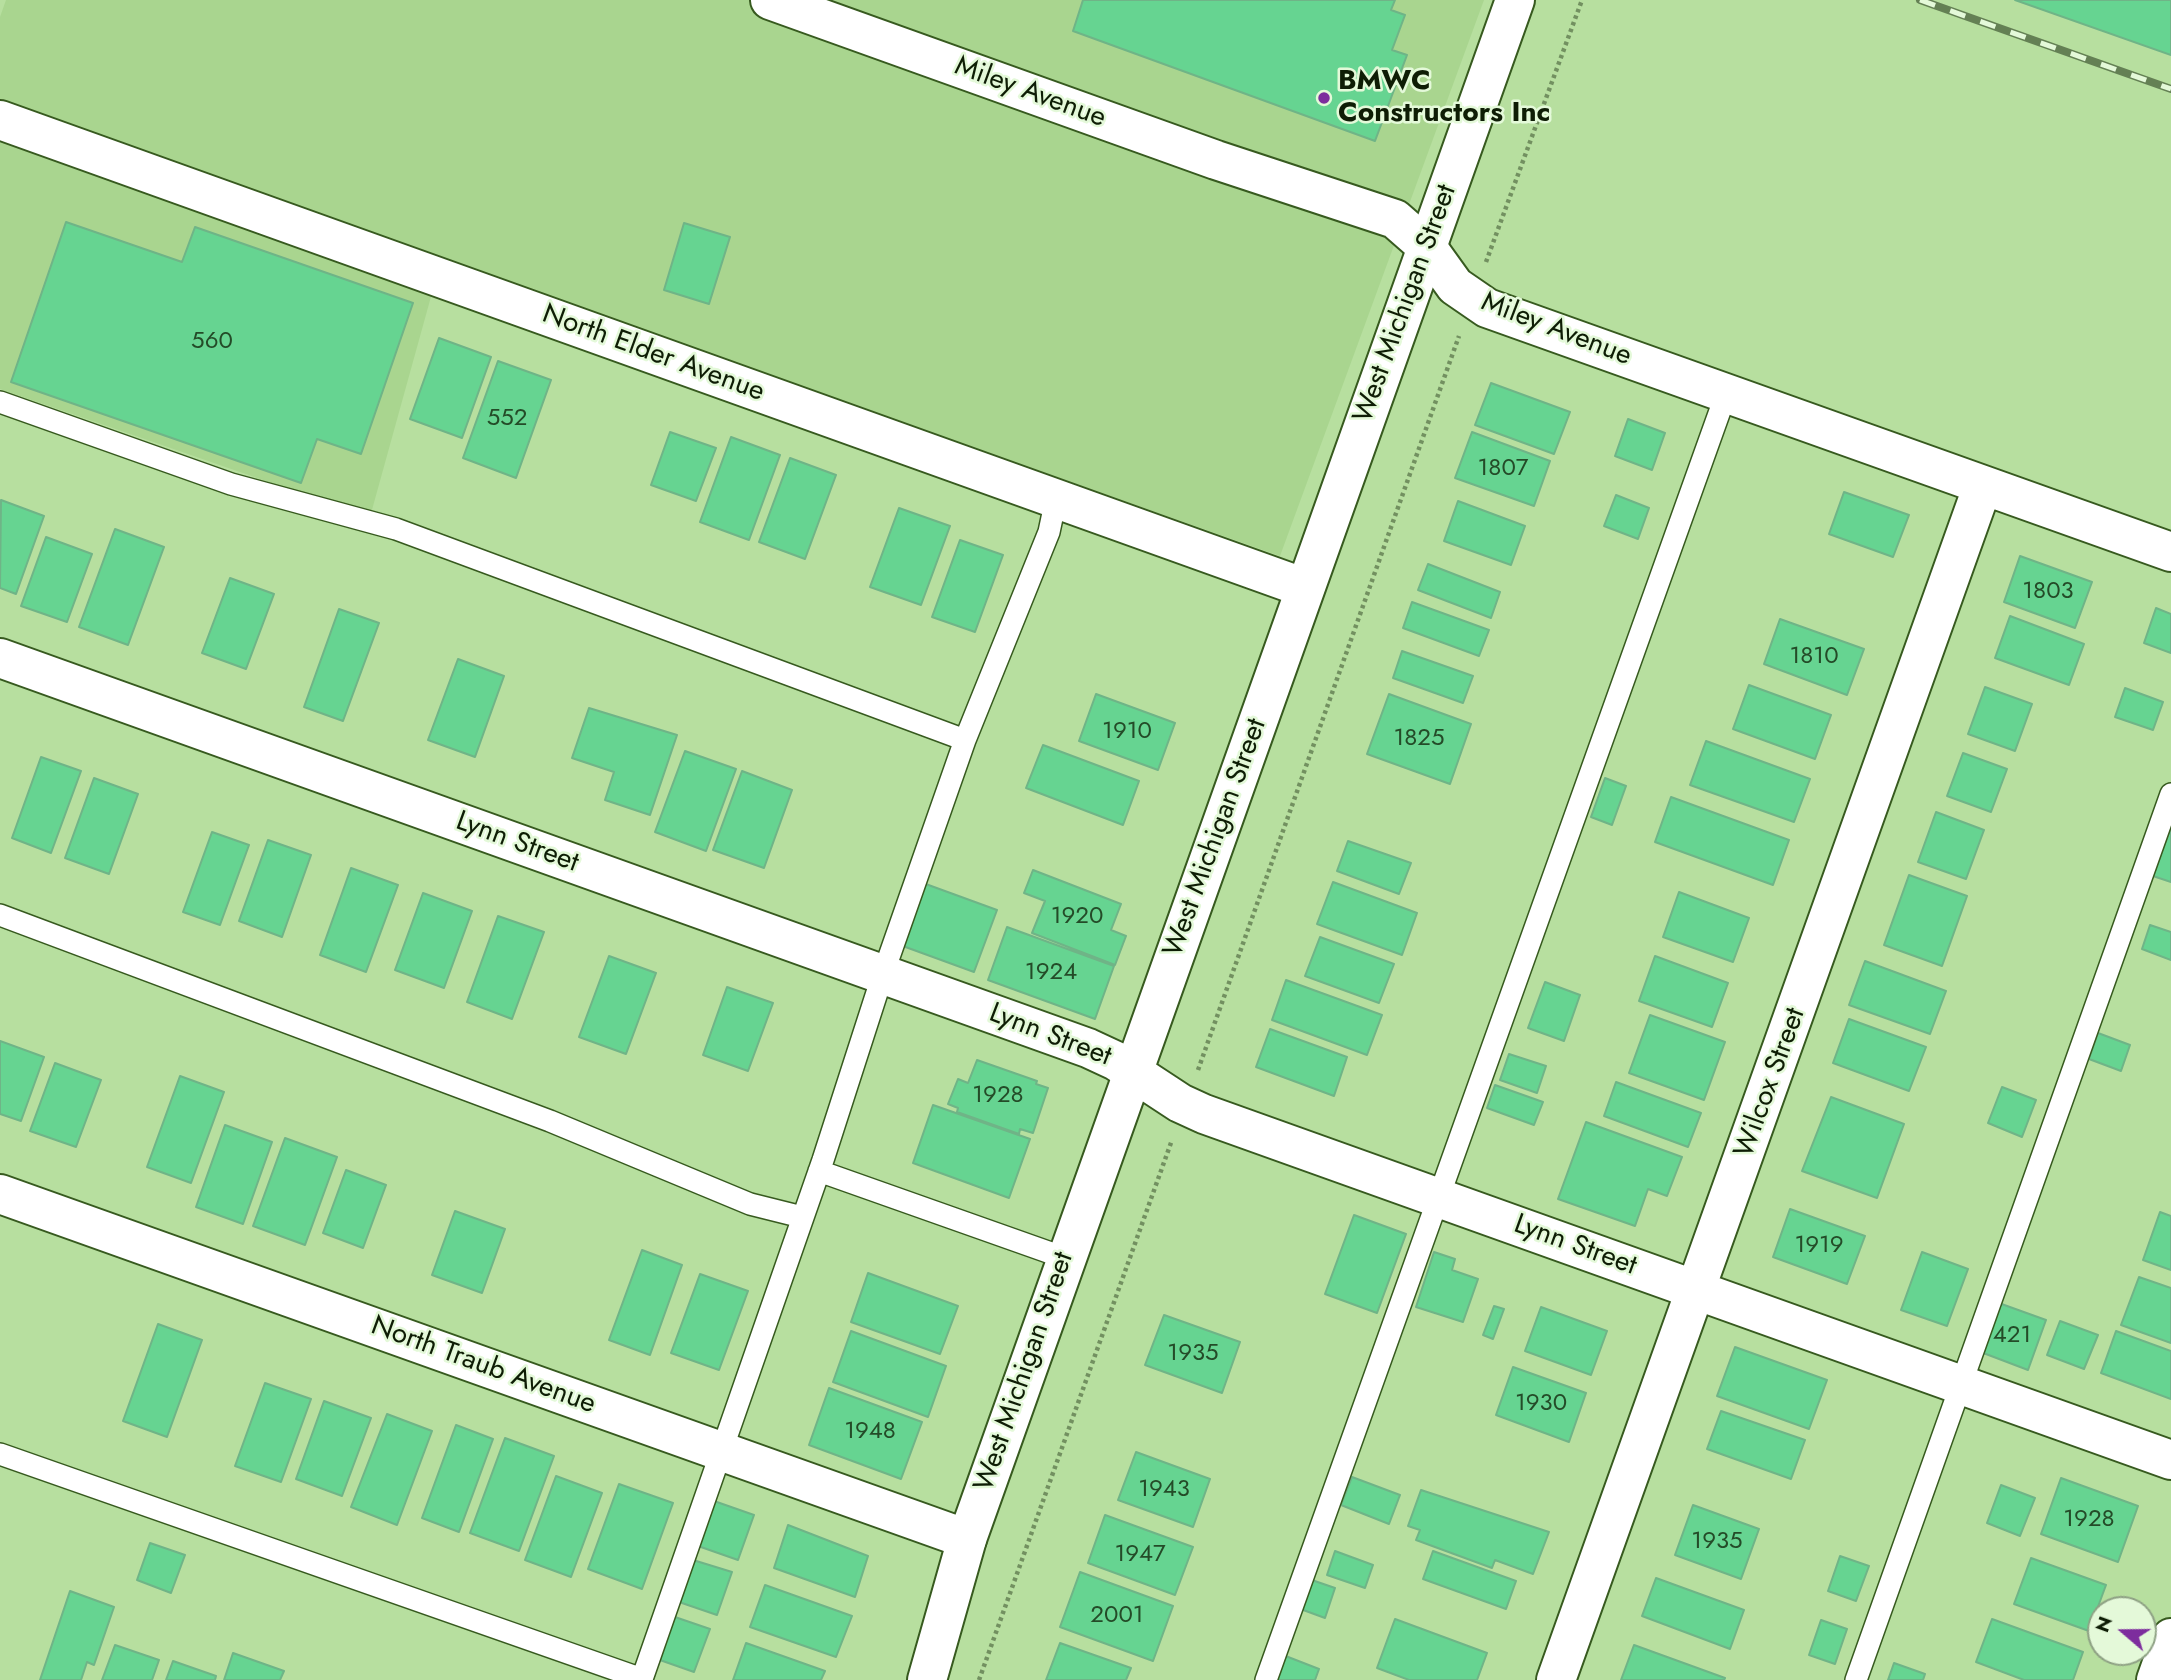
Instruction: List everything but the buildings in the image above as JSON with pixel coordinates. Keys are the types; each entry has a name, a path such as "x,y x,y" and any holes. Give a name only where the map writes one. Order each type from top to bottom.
{"street":[{"name":"Miley Avenue","path":"770,0 1216,160 1395,219 1427,247 1455,286 1487,308 2171,552"},
{"name":"West Michigan Street","path":"927,1680 967,1539 1065,1258 1515,0"},
{"name":"North Elder Avenue","path":"0,120 1305,588"},
{"name":"Wilcox Street","path":"1556,1680 1983,485"},
{"name":"Lynn Street","path":"0,658 1088,1048 1132,1072 1170,1098 1205,1114 2171,1460"},
{"name":"North Traub Avenue","path":"0,1194 967,1539"},
{"path":"2156,1680 2171,1638"}],"lane":[{"path":"1266,1680 1726,394"},
{"path":"0,402 231,484 396,529 965,740"},
{"path":"0,1454 641,1680 819,1171 883,974 965,740 1048,532 1056,499"},
{"path":"1856,1680 2171,794"},
{"path":"0,915 550,1121 750,1204 802,1217"},
{"path":"819,1171 1065,1258"}],"path":[{"path":"1487,259 1582,0"},
{"path":"1198,1069 1459,334"},
{"path":"979,1680 1172,1141"}],"shaded area":[{"path":"6,0 1484,0 1280,556 444,261 432,293 370,517 0,389 0,17"}],"railway":[{"path":"1920,0 2171,89"}],"place":[{"name":"BMWC Constructors Inc","path":"1324,98"}]}
